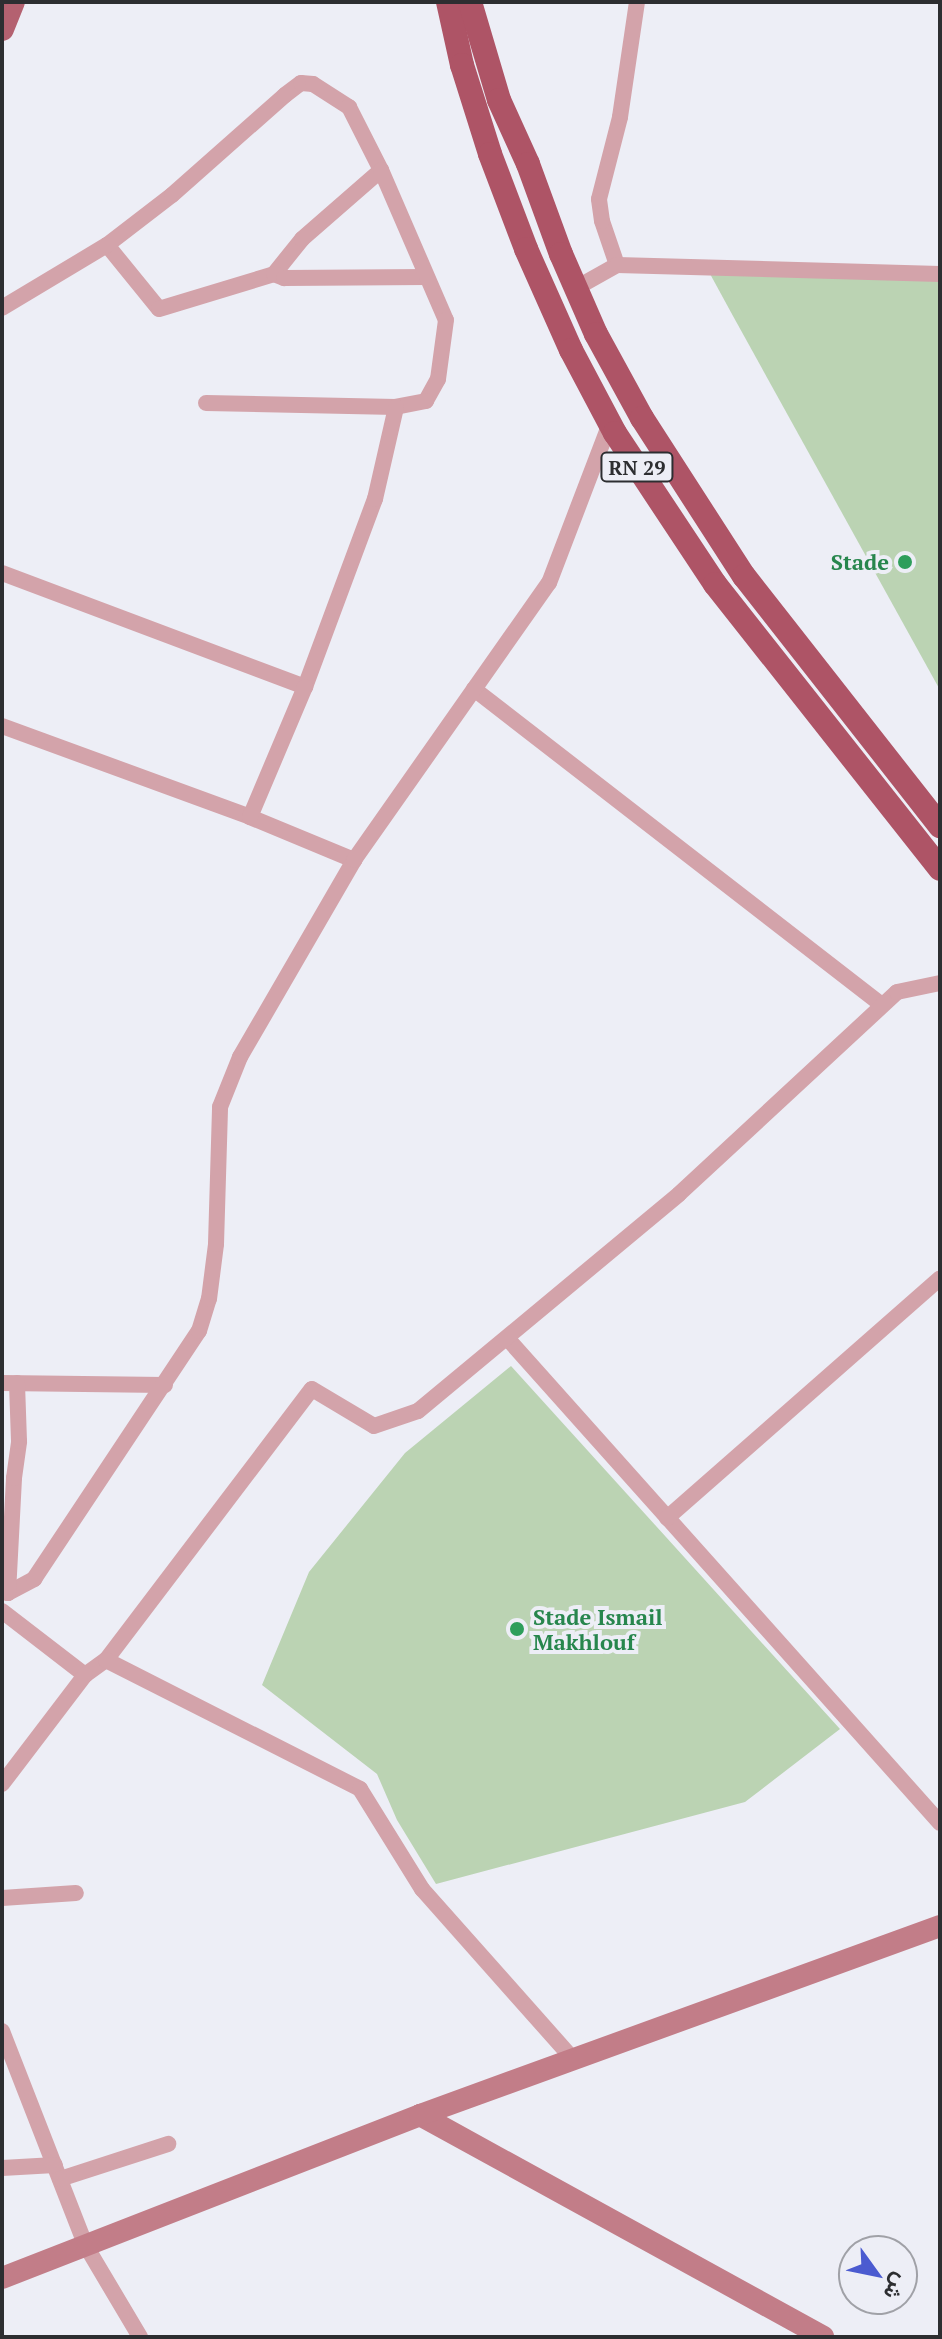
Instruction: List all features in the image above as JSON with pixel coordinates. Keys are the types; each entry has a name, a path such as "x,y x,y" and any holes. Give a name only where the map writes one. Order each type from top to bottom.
{"highway":[{"name":"RN 29","path":"448,2 462,65 490,154 526,249 571,350 610,423 715,584 940,869"},
{"name":"RN 29","path":"470,2 499,100 576,288 596,334 642,418 744,576 940,826"}],"main road":[{"path":"2,29 13,2"},
{"path":"2,2278 420,2115 940,1926"},
{"path":"420,2115 823,2337"}],"street":[{"path":"617,265 602,221 599,199 620,117 637,2"},
{"path":"2,308 107,245 172,195 301,83 313,84 349,107 381,170 446,320 438,379 426,401 396,407 206,403"},
{"path":"107,245 159,309 274,274 302,239 381,170"},
{"path":"576,288 617,265 940,274"},
{"path":"274,274 284,278 426,277"},
{"path":"250,817 305,687 375,499 396,407"},
{"path":"165,1385 9,1383 19,1441 8,1478 5,1592 34,1579 165,1385 199,1331 209,1299 216,1244 220,1107 240,1057 354,860 549,583 610,423"},
{"path":"2,573 305,687"},
{"path":"474,689 882,1005"},
{"path":"2,726 250,817 354,860"},
{"path":"2,1784 85,1675 106,1660 312,1389 374,1426 418,1411 679,1194 897,992 940,983"},
{"path":"667,1518 940,1278"},
{"path":"507,1338 940,1823"},
{"path":"2,1611 85,1675"},
{"path":"106,1660 360,1789 422,1889 574,2060"},
{"path":"2,1898 76,1893"},
{"path":"2,2031 86,2246 140,2337"},
{"path":"2,2168 57,2172 168,2144"},
{"path":"123,2337 128,2316"}],"green space":[{"name":"Stade","path":"709,272 940,273 940,690 733,316"},
{"name":"Stade Ismail Makhlouf","path":"511,1366 840,1729 745,1802 436,1884 397,1820 377,1774 262,1685 309,1572 405,1453"}],"place":[{"name":"Stade","path":"905,562"},
{"name":"Stade Ismail Makhlouf","path":"517,1629"}]}
